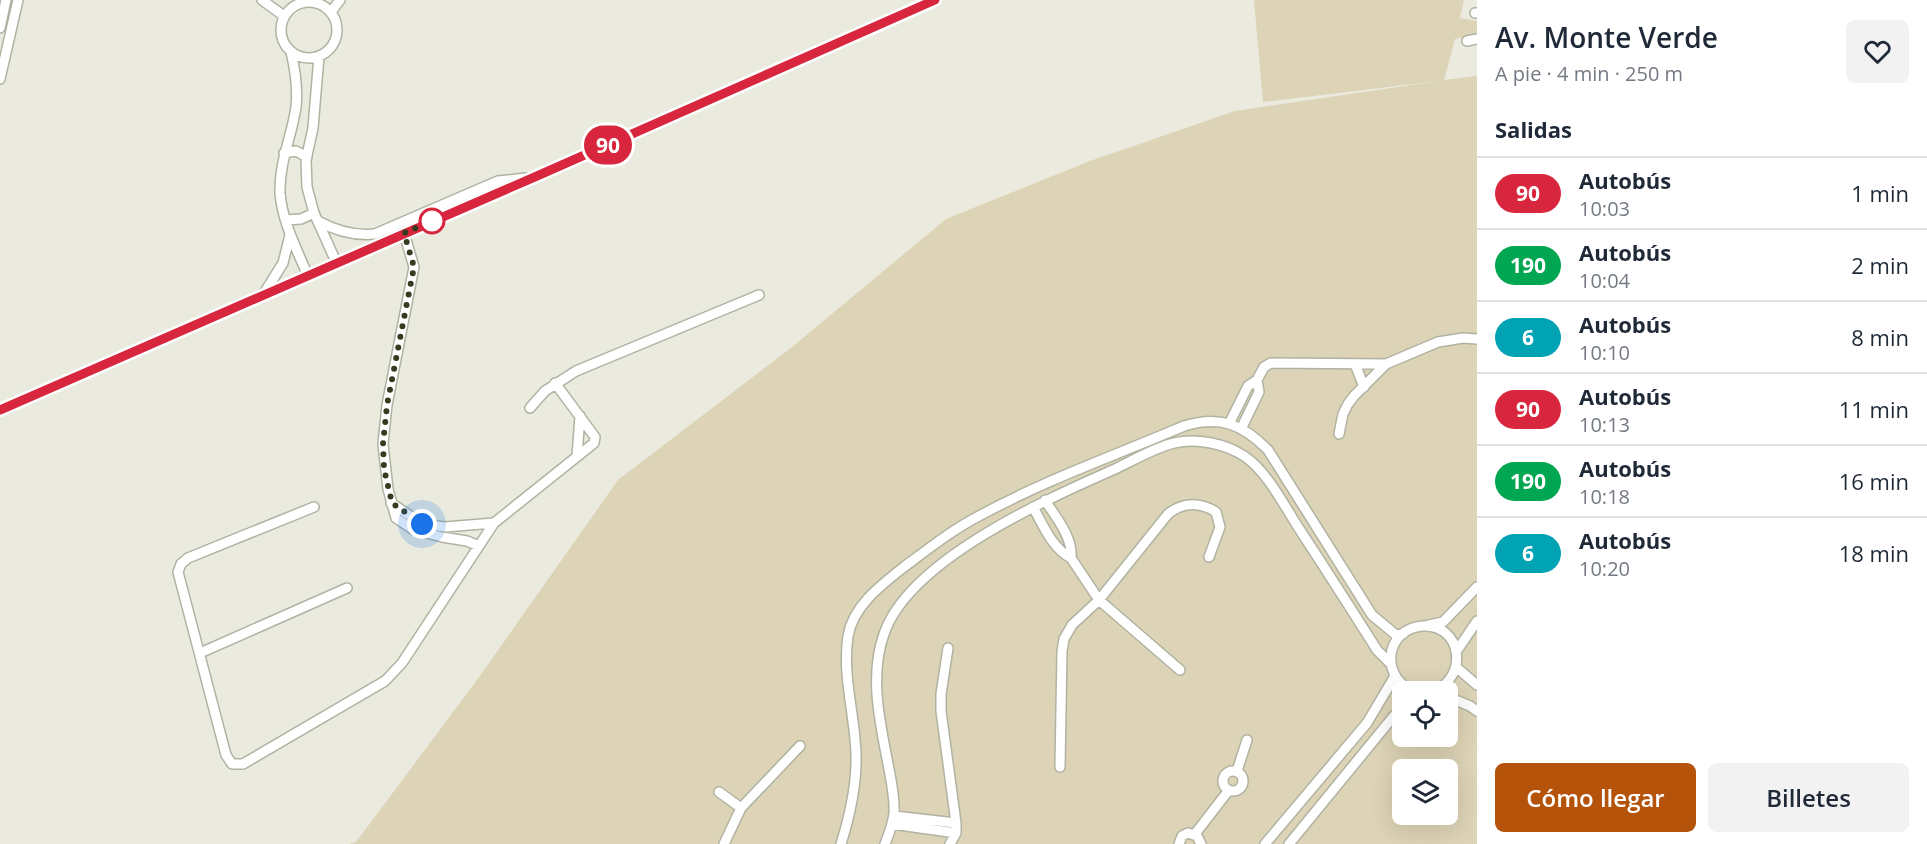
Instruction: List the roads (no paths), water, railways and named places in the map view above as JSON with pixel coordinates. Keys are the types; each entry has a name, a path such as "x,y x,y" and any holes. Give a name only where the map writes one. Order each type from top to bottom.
{"street":[{"path":"0,28 6,0"},
{"path":"0,79 18,0"},
{"path":"262,0 284,16"},
{"path":"331,12 340,0"},
{"path":"0,410 935,0"},
{"path":"291,51 304,58 319,56 329,50 336,40 338,29 331,12 323,5 307,2 291,8 284,16 281,27 282,38 291,51 295,68 296,92 293,124 284,153 280,192 282,208 308,276"},
{"path":"319,56 313,128 307,157 307,187 316,217 337,264"},
{"path":"293,124 302,129 313,128"},
{"path":"284,153 296,151 307,157"},
{"path":"286,220 316,217 346,233 375,234 498,181 537,176"},
{"path":"263,295 283,263 291,232"},
{"path":"404,233 414,267 387,405 383,444 384,469 392,503 396,518 414,530 467,541 479,546"},
{"path":"530,408 555,383 594,363 759,295"},
{"path":"1229,424 1248,386 1257,380 1264,368 1274,362 1386,364 1438,342 1463,338 1477,339"},
{"path":"1355,364 1364,387"},
{"path":"1339,434 1343,414 1348,404 1386,364"},
{"path":"1241,429 1259,392 1257,380"},
{"path":"314,507 188,558 181,564 178,572 226,755 232,764 243,764 385,681 402,663 494,523 594,443 595,437 555,383"},
{"path":"577,456 580,416"},
{"path":"842,844 854,799 856,753 846,649 849,632 862,605 881,585 930,547 980,515 1040,486 1184,426 1216,420 1241,429 1258,440 1268,450 1372,615 1396,635 1403,634"},
{"path":"885,844 893,820 892,789 876,688 881,643 897,606 919,582 961,550 1033,507 1173,443 1196,441 1211,443 1243,455 1256,465 1377,650 1391,664"},
{"path":"1045,500 1069,540 1071,558"},
{"path":"392,503 422,524 445,526 494,523"},
{"path":"1060,767 1062,651 1064,639 1072,625 1099,600 1168,514 1180,507 1196,504 1216,512 1220,526 1209,557"},
{"path":"1033,507 1057,547 1071,558 1099,600 1180,670"},
{"path":"1400,681 1395,676 1391,664 1393,647 1403,634 1412,628 1443,622 1477,587"},
{"path":"200,653 347,588"},
{"path":"1456,652 1477,621"},
{"path":"1423,626 1440,630 1448,636 1456,652 1456,667 1448,681"},
{"path":"948,648 941,694 941,711 956,828 950,844"},
{"path":"1456,667 1477,685"},
{"path":"1265,844 1362,730 1395,676"},
{"path":"1458,701 1477,711"},
{"path":"1289,844 1392,720"},
{"path":"1237,771 1247,740"},
{"path":"724,844 741,808 800,746"},
{"path":"1229,771 1237,771 1242,775 1244,783 1238,790 1229,790 1225,787 1223,778 1229,771"},
{"path":"1195,834 1229,790"},
{"path":"719,792 741,808"},
{"path":"893,820 956,828"},
{"path":"1179,844 1180,838 1188,833 1195,834 1201,844"}]}
